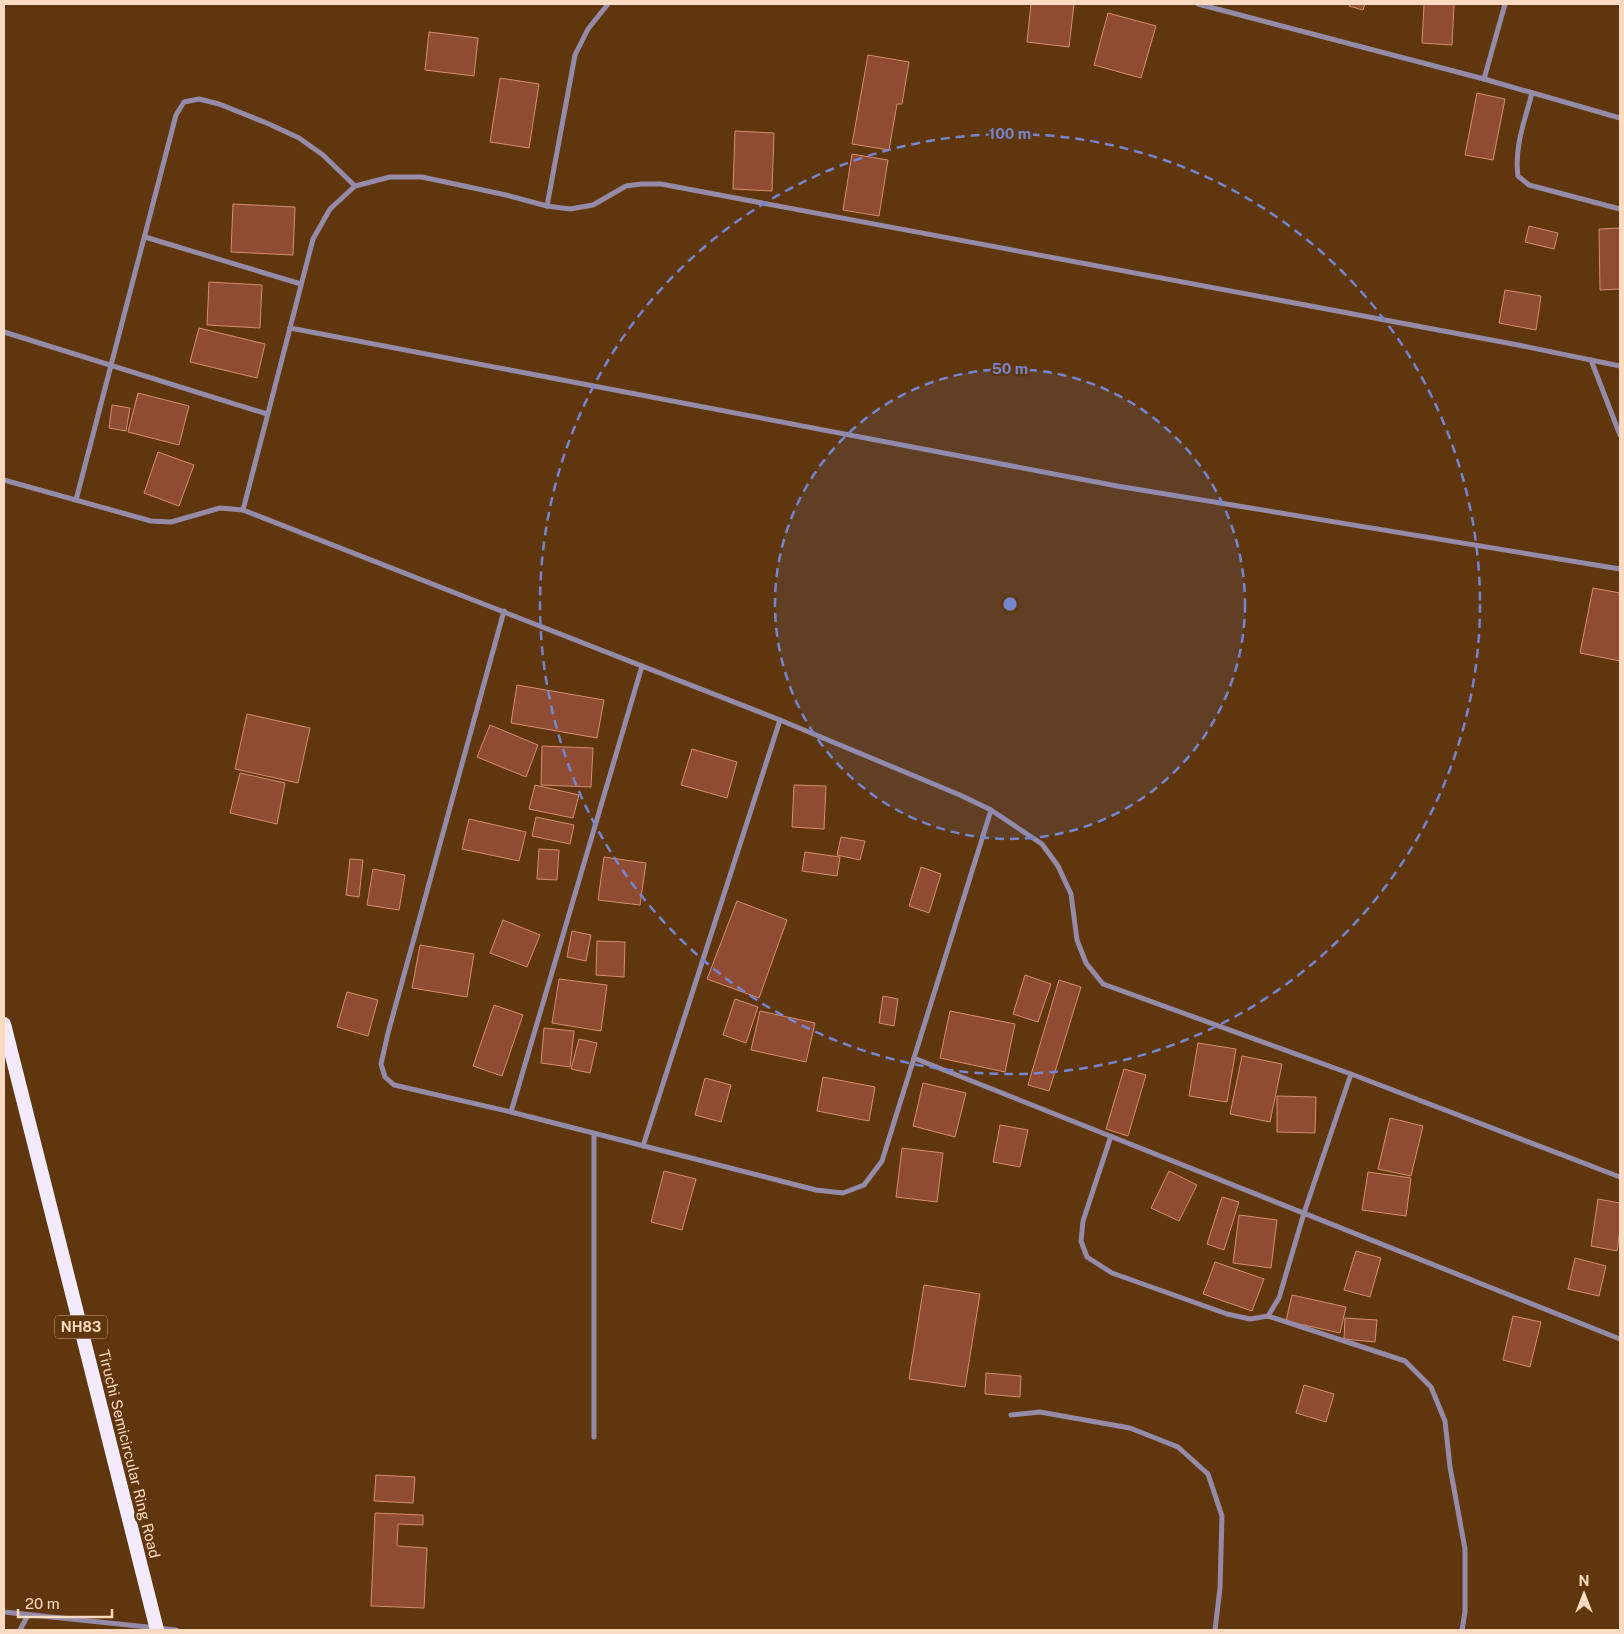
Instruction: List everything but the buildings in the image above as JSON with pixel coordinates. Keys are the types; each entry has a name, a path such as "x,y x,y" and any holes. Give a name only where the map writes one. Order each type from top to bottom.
{"highway":[{"name":"Tiruchi Semicircular Ring Road","path":"4,1024 157,1629"}],"street":[{"path":"547,206 576,55 588,29 608,4"},
{"path":"1198,4 1620,118"},
{"path":"1484,80 1505,4"},
{"path":"1532,93 1518,146 1516,161 1518,176 1530,185 1620,209"},
{"path":"76,500 176,115 184,102 199,99 219,104 299,138 324,155 355,186"},
{"path":"243,510 313,239 330,209 355,186 390,177 422,177 547,206 570,209 593,205 626,186 661,184 1518,345 1620,366"},
{"path":"144,237 301,284"},
{"path":"290,328 1116,486 1620,569"},
{"path":"4,332 267,414"},
{"path":"1591,360 1620,434"},
{"path":"4,480 151,521 171,522 220,508 243,510 780,720 960,794 991,810 1042,844 1058,866 1071,894 1077,940 1086,963 1103,984 1351,1074 1620,1177"},
{"path":"504,612 388,1033 381,1064 385,1077 394,1085 511,1112 816,1190 843,1193 864,1184 882,1161 991,810"},
{"path":"511,1112 642,666"},
{"path":"643,1146 780,720"},
{"path":"914,1058 1620,1339"},
{"path":"1268,1316 1279,1298 1304,1213 1351,1074"},
{"path":"594,1134 594,1437"},
{"path":"1111,1136 1083,1222 1080,1241 1087,1257 1112,1274 1226,1314 1250,1319 1268,1316 1404,1361 1431,1387 1445,1421 1450,1468 1465,1549 1465,1612 1462,1630"},
{"path":"1011,1415 1040,1412 1130,1428 1178,1447 1208,1474 1222,1516 1220,1588 1215,1630"},
{"path":"4,1612 176,1630"},
{"path":"20,1630 28,1615"}]}
